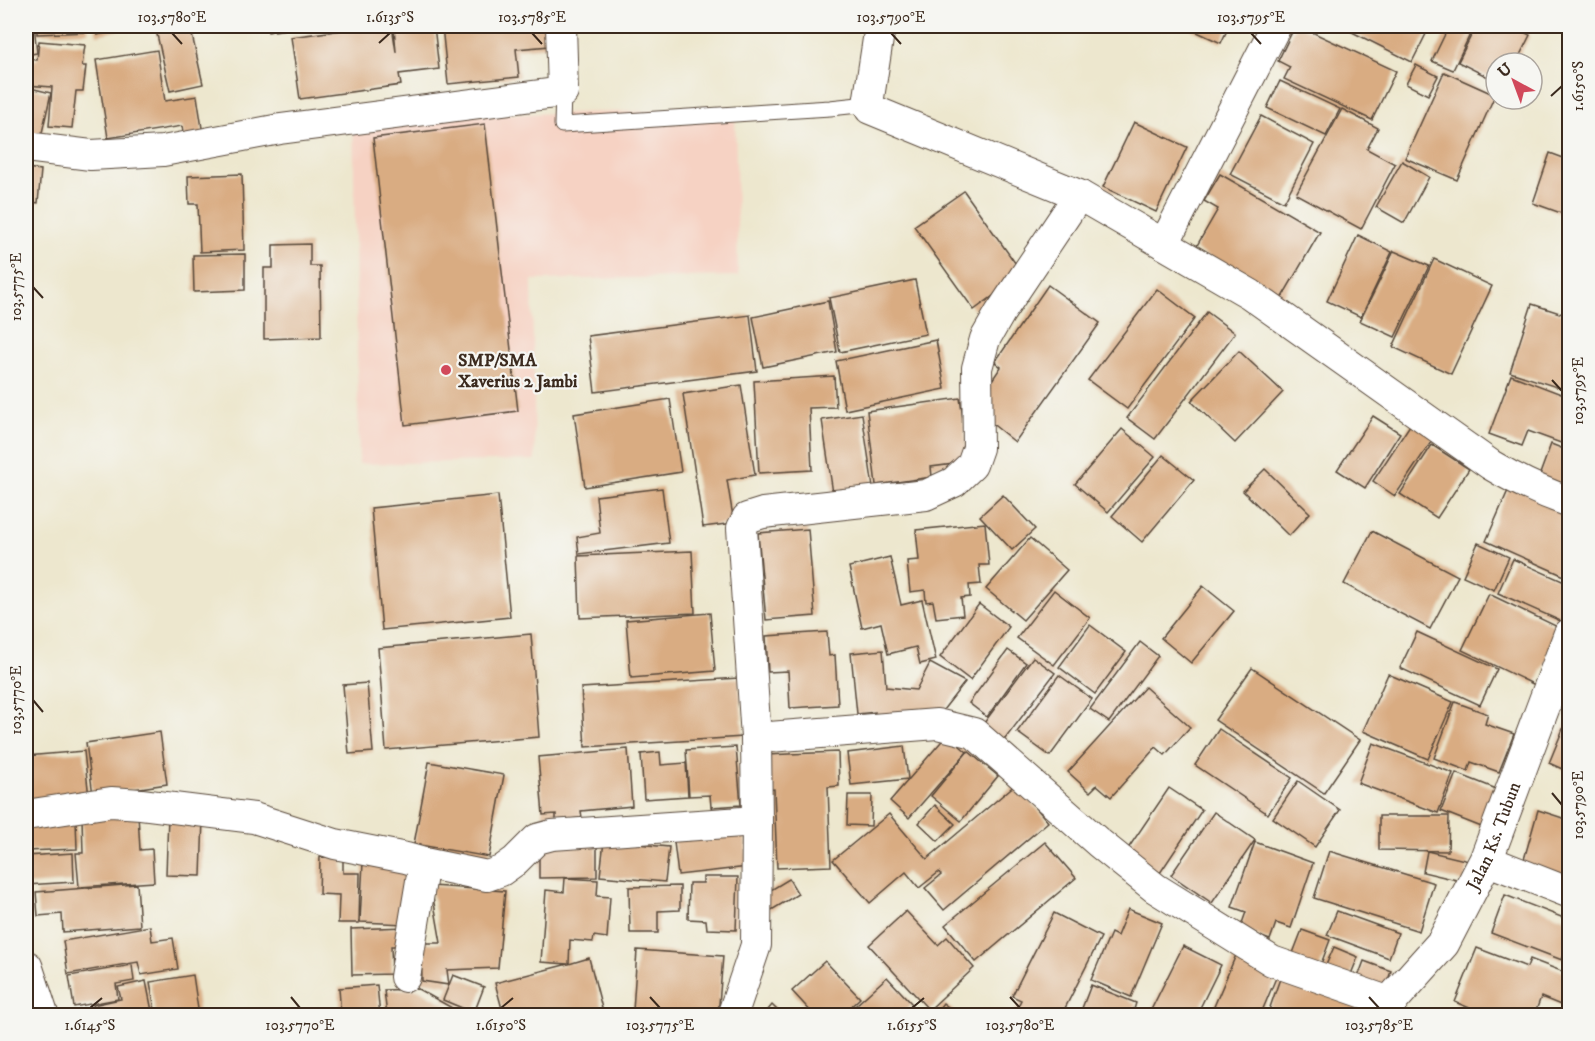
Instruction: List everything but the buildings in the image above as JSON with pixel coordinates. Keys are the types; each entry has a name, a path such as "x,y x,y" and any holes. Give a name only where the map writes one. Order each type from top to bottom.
{"street":[{"path":"26,147 91,155 164,151 280,129 563,92 561,26"},
{"path":"880,26 868,104 870,109 1079,195 1250,294 1491,465 1542,493 1569,502"},
{"path":"1164,244 1276,26"},
{"path":"732,1016 756,945 756,738 742,528 747,518 763,513 926,495 954,482 972,465 978,448 977,368 985,339 1079,195"},
{"name":"Jalan Ks. Tubun","path":"1386,1009 1443,943 1486,860 1569,635"},
{"path":"756,738 937,724 974,733 1099,843 1155,888 1272,961 1386,1009"},
{"path":"26,815 111,802 254,818 335,844 487,876 501,871 515,861 537,839 552,835 757,820"},
{"path":"1486,860 1569,893"},
{"path":"405,977 424,863"},
{"path":"26,968 42,1016"}],"lane":[{"path":"563,92 562,125 868,104"}],"shaded area":[{"name":"SMP/SMA Xaverius 2 Jambi","path":"735,109 738,276 532,280 535,460 359,464 353,118"}],"place":[{"name":"SMP/SMA Xaverius 2 Jambi","path":"446,370"}]}
